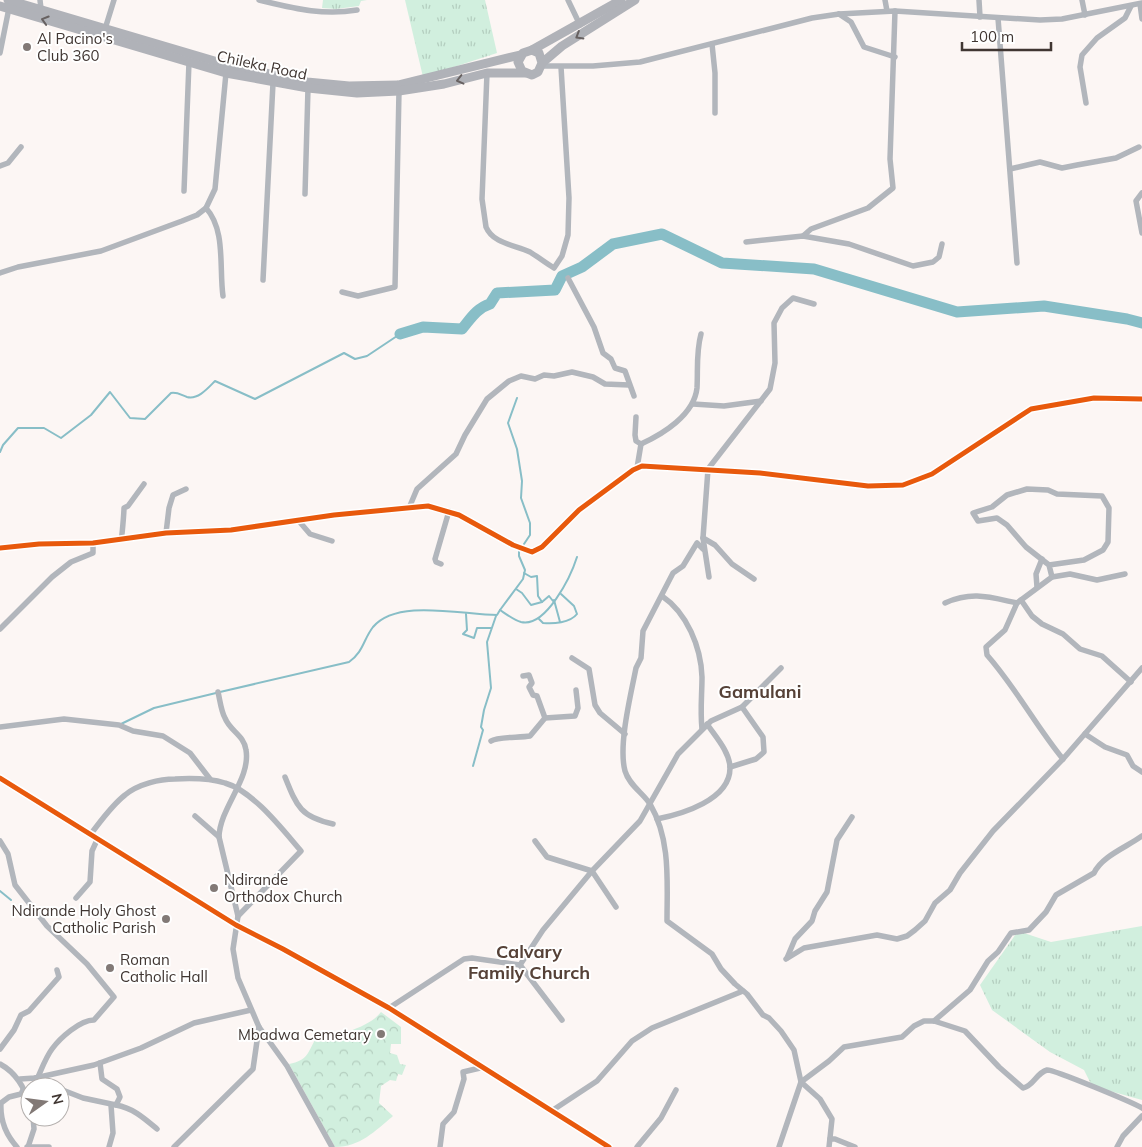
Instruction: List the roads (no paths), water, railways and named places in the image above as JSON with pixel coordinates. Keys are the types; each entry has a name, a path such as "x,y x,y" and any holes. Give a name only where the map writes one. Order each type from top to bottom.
{"highway":[{"name":"Chileka Road","path":"6,5 40,4 105,29 163,47 273,76 348,86 413,82 520,56 526,51 532,50 580,25 622,0"},
{"name":"Chileka Road","path":"6,5 226,73 273,83 357,93 399,91 444,84 487,73 535,74 562,46 634,0"},
{"path":"532,50 539,54 542,65"},
{"path":"520,56 519,65 525,73"}],"street":[{"path":"105,29 114,0"},
{"path":"259,0 314,13 335,14 357,10"},
{"path":"568,0 580,25"},
{"path":"885,0 887,11"},
{"path":"979,0 980,17"},
{"path":"1082,0 1085,15"},
{"path":"542,65 560,67 630,63 812,18 839,14 895,11 1040,20 1085,15 1141,4 1142,19"},
{"path":"0,53 6,5"},
{"path":"1086,104 1080,67 1082,55 1097,38 1125,18 1132,6"},
{"path":"802,236 811,229 868,208 893,188 890,159 895,57 895,11"},
{"path":"839,14 851,22 864,48 895,57"},
{"path":"998,18 1017,263"},
{"path":"712,44 715,73 715,113"},
{"path":"184,191 189,62"},
{"path":"487,73 482,199 486,227 488,232 506,244 530,252 554,268 562,256 568,235 569,198 560,67"},
{"path":"0,273 18,267 101,252 187,219 206,208 215,189 226,73"},
{"path":"263,280 273,83"},
{"path":"305,194 308,88"},
{"path":"342,292 358,296 395,288 399,91"},
{"path":"0,166 8,163 21,147"},
{"path":"1010,169 1040,162 1062,168 1077,166 1116,158 1139,148"},
{"path":"1142,193 1136,201 1142,233"},
{"path":"206,208 213,215 219,237 223,296"},
{"path":"746,242 802,236 849,244 913,266 933,262 939,256 942,244"},
{"path":"568,278 594,327 603,353 611,359 615,368 625,371 634,396"},
{"path":"709,577 703,549 708,470 770,389 774,379 774,323 782,308 793,298 814,304"},
{"path":"641,444 662,434 693,404 697,386 696,357 701,334"},
{"path":"410,508 417,489 452,460 488,400 509,381 521,376 535,379 544,375 554,376 572,372 593,377 605,384 629,385"},
{"path":"0,548 39,544 93,543 166,533 231,530 298,520 435,506 470,520 513,545 532,552 542,547 579,510 637,468 648,466 760,473 868,486 897,486 932,474 1031,409 1094,398 1142,399"},
{"path":"693,404 719,406 761,400"},
{"path":"636,417 635,438 641,444"},
{"path":"637,468 641,444"},
{"path":"121,540 123,536 121,524 125,515 124,508 128,506 144,484"},
{"path":"166,533 168,508 174,495 186,489"},
{"path":"1049,565 1084,560 1103,550 1108,542 1109,515 1109,508 1104,498 1094,494 1060,494 1048,490 1027,489 1007,495 992,507 973,513 978,520 997,518 1007,524 1026,547 1049,565 1052,577"},
{"path":"441,564 434,559 449,511"},
{"path":"298,520 310,534 332,541"},
{"path":"703,538 715,545 732,564 754,579"},
{"path":"0,629 52,577 71,562 93,553 93,543"},
{"path":"703,549 696,543 683,566 673,573 643,631 641,658 636,668 625,734 625,772 649,803 657,819 668,869 667,921 706,948 721,969 780,1031 794,1050 801,1082 781,1146"},
{"path":"1037,587 1036,574 1042,559"},
{"path":"1063,759 985,650 1005,630 1019,602 1052,577 1070,574 1097,580 1125,574"},
{"path":"945,603 958,596 969,595 1019,602 1042,624 1063,634 1080,649 1102,656 1131,682"},
{"path":"662,596 677,607 698,650 702,679 700,701 702,729"},
{"path":"572,658 589,669 595,705 600,713 625,734"},
{"path":"520,965 543,930 592,871 640,820 678,754 707,724 742,707 781,668"},
{"path":"852,817 837,840 827,892 815,911 812,921 795,939 786,959 804,948 814,945 876,935 897,939 907,936 925,921 935,903 950,890 960,873 994,831 1063,759 1142,668"},
{"path":"523,676 529,675 532,682 529,686 533,695 537,696 545,718"},
{"path":"491,741 495,738 510,739 530,736 545,718 575,716 578,708 576,690"},
{"path":"218,692 224,718 240,736 246,750 244,774 219,830 219,837 238,916 233,949 236,968 259,1027 287,1066 332,1147"},
{"path":"730,767 756,759 764,752 763,737 742,707"},
{"path":"0,727 64,719 120,725 133,731 163,736 190,753 210,779"},
{"path":"657,819 687,810 713,796 725,786 730,767 725,751 707,724"},
{"path":"1085,734 1104,746 1127,754 1133,766 1142,772"},
{"path":"285,777 298,808 307,816 333,824"},
{"path":"0,778 236,925 284,949 389,1008 480,1068 495,1074 609,1147"},
{"path":"90,835 113,807 134,789 164,779 210,779 237,788 267,813 301,852 238,916"},
{"path":"195,816 219,837"},
{"path":"934,1021 970,990 988,961 998,952 1011,934 1029,930 1046,912 1056,895 1094,873 1097,868 1125,844 1142,836"},
{"path":"76,898 90,882 92,851 97,840"},
{"path":"0,841 8,854 15,885 47,926 87,964 114,997 94,1020 89,1020 73,1030 51,1049 37,1077"},
{"path":"535,841 548,857 592,871 616,908"},
{"path":"389,1008 464,959 472,958 520,965 562,1020"},
{"path":"0,1049 14,1030 21,1014 29,1011 59,977 57,970"},
{"path":"553,1110 597,1081 632,1041 652,1028 743,991"},
{"path":"40,1077 100,1063 153,1043 194,1023 251,1010"},
{"path":"801,1082 844,1047 902,1037 914,1026 924,1021 934,1021 965,1031 998,1067 1022,1088 1029,1087 1041,1073 1052,1070 1091,1088 1132,1101 1142,1108"},
{"path":"174,1147 253,1069 259,1027"},
{"path":"100,1063 102,1079 117,1089 120,1097 114,1105 113,1133 109,1147"},
{"path":"0,1064 9,1068 20,1079"},
{"path":"440,1147 442,1124 454,1112 464,1079 463,1072 480,1068"},
{"path":"801,1082 820,1099 829,1112 832,1119 829,1147"},
{"path":"636,1147 661,1118 676,1090"},
{"path":"70,1092 127,1107 142,1116 157,1129"},
{"path":"16,1147 6,1132 1,1104 9,1097 20,1094"},
{"path":"1117,1147 1123,1136 1142,1116"},
{"path":"34,1127 27,1147 49,1147"},
{"path":"830,1139 835,1138 855,1147"}],"waterway":[{"path":"400,334 423,327 462,329 471,317 490,304 497,293 555,290 562,276 582,267 613,244 662,234 722,263 814,269 957,312 1044,306 1142,323"},
{"path":"0,452 3,445 18,428 44,428 61,438 91,415 110,392 130,418 145,419 171,393 195,397 215,381 255,399 344,353 355,359 367,356 400,334"},
{"path":"517,398 508,423 517,449 522,481 521,498 530,523 530,535 524,544"},
{"path":"500,610 523,579 525,570 519,556 519,551"},
{"path":"220,692 349,662 361,650 373,627 384,618 398,613 414,610 431,610 497,615 500,610 518,621 530,622 539,617 556,599 577,557"},
{"path":"524,573 531,577 537,576 538,596 542,602"},
{"path":"516,589 522,593 531,605 542,602 549,596 553,601"},
{"path":"539,619 543,623 556,623 566,621 577,614 574,606 561,594"},
{"path":"554,600 560,622"},
{"path":"466,614 467,630 463,634 474,638 477,628 491,628"},
{"path":"473,766 483,730 481,727 484,710 491,688 487,642 496,616"},
{"path":"121,724 154,708 216,693"},
{"path":"0,891 11,900"}],"place":[{"name":"Al Pacino's Club 360","path":"27,47"},
{"name":"Ndirande Orthodox Church","path":"214,888"},
{"name":"Ndirande Holy Ghost Catholic Parish","path":"166,919"},
{"name":"Roman Catholic Hall","path":"110,968"},
{"name":"Mbadwa Cemetary","path":"381,1034"}],"district":[{"name":"Gamulani","path":"760,691"},
{"name":"Calvary Family Church","path":"529,961"}]}
